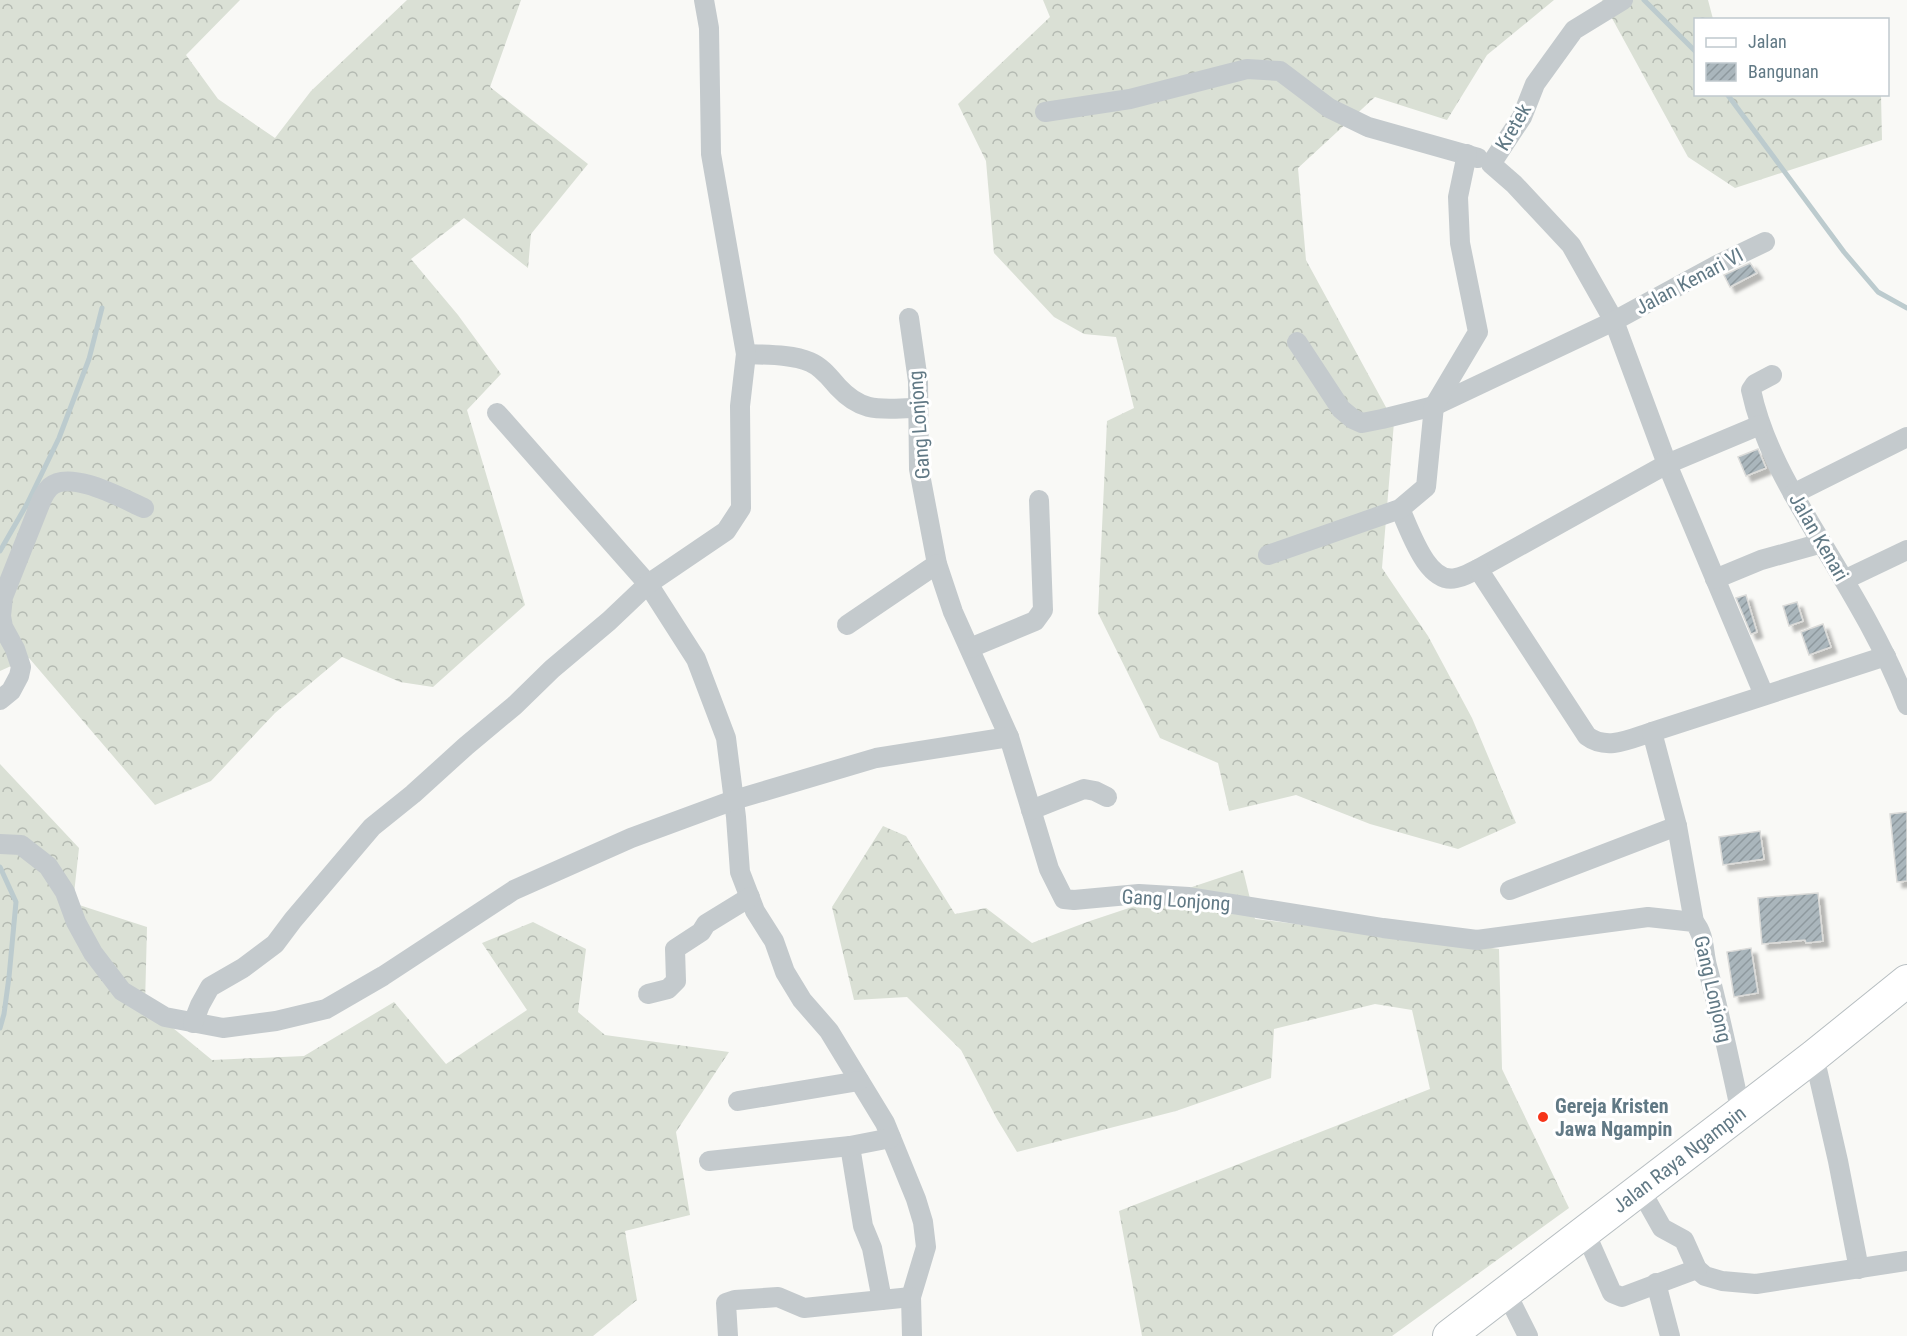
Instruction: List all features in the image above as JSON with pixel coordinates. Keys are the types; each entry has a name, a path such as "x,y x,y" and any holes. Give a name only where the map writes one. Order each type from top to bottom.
{"main road":[{"name":"Jalan Raya Ngampin","path":"1449,1336 1741,1113 1907,981"}],"street":[{"path":"193,1023 210,987 243,968 275,944 372,827 514,706 648,584 726,531 741,508 740,406 746,354 711,154 709,28 704,0"},
{"name":"Kretek","path":"1623,0 1574,30 1535,84 1522,117 1491,164 1514,184 1571,245 1614,321 1667,464 1764,695"},
{"path":"1045,112 1130,99 1247,69 1280,71 1329,108 1368,128 1467,154 1491,164"},
{"path":"1268,555 1400,509 1426,487 1434,406 1478,332 1460,243 1458,197 1467,154"},
{"name":"Jalan Kenari VI","path":"1297,342 1341,409 1362,423 1434,406 1614,321 1765,242"},
{"name":"Gang Lonjong","path":"909,318 918,381 919,469 937,564 953,612 1009,737 1049,869 1064,899 1140,894 1189,897 1383,928 1477,940 1648,917 1694,922 1703,936 1705,956 1741,1113"},
{"path":"746,354 810,362 821,369 849,399 858,405 873,408 918,408"},
{"name":"Jalan Kenari","path":"1772,375 1755,384 1751,390 1760,425 1793,494 1886,656 1907,705"},
{"path":"497,413 648,584 696,658 726,738 740,872 755,911 774,941 784,972 802,1000 829,1030 885,1123 916,1199 923,1222 926,1247 911,1297 912,1336"},
{"path":"1400,509 1428,567 1439,576 1454,579 1667,464 1760,425"},
{"path":"1793,494 1907,437"},
{"path":"0,700 11,691 21,667 15,649 3,627 1,616 3,597 42,499 51,486 65,481 84,483 144,508"},
{"path":"970,648 1035,621 1042,610 1039,500"},
{"path":"1715,579 1761,560 1822,543"},
{"path":"1844,580 1907,550"},
{"path":"847,625 937,564"},
{"path":"1478,568 1587,736 1595,742 1610,744 1652,732 1886,656"},
{"path":"1652,732 1677,826 1694,922"},
{"path":"0,844 21,845 48,866 64,892 76,922 93,953 122,991 165,1017 223,1028 276,1021 326,1010 383,976 514,890 631,838 734,800 876,758 1009,737"},
{"path":"1031,810 1084,789 1107,797"},
{"path":"1510,890 1677,826"},
{"path":"648,994 668,989 676,981 675,949 701,932 706,924 750,897"},
{"path":"1814,1056 1859,1269"},
{"path":"738,1101 862,1088"},
{"path":"709,1161 850,1146 891,1138"},
{"path":"850,1146 863,1226 872,1248 882,1300"},
{"path":"1640,1190 1662,1228 1684,1239 1697,1269 1705,1275 1722,1281 1756,1284 1907,1262"},
{"path":"1585,1232 1612,1293 1622,1297 1697,1269"},
{"path":"1656,1283 1670,1336"},
{"path":"1506,1292 1528,1336"},
{"path":"728,1336 726,1303 735,1300 778,1296 804,1308 911,1297"}],"green space":[{"path":"0,0 240,0 186,55 218,99 275,138 311,91 407,0 521,0 490,87 588,164 531,234 528,268 464,218 411,259 458,315 501,374 467,410 525,605 433,687 400,682 342,657 275,713 211,781 155,805 29,658 0,671"},
{"path":"1043,0 1554,0 1487,55 1447,120 1375,97 1298,168 1306,260 1394,422 1382,568 1428,636 1472,718 1516,823 1458,849 1370,824 1296,795 1229,811 1218,763 1160,738 1098,613 1107,421 1134,408 1116,337 1084,334 1054,317 994,253 986,161 958,104 1050,17"},
{"path":"1602,0 1708,0 1713,18 1694,18 1694,96 1881,96 1882,140 1735,188 1688,157"},
{"path":"0,764 79,848 73,903 147,927 145,1005 212,1060 304,1056 394,1002 446,1064 527,1010 482,943 533,922 586,949 578,1012 605,1035 729,1052 676,1132 690,1215 625,1231 637,1300 593,1336 0,1336"},
{"path":"883,826 906,836 955,914 986,908 1032,943 1087,922 1243,870 1255,919 1499,949 1502,1069 1569,1208 1392,1336 1142,1336 1119,1211 1430,1089 1412,1010 1375,1004 1274,1029 1271,1078 1176,1111 1017,1152 961,1050 907,997 854,1000 832,907"}],"building":[{"path":"1750,263 1757,273 1730,287 1724,275"},
{"path":"1758,449 1766,468 1746,476 1738,457"},
{"path":"1746,595 1757,632 1751,634 1736,598"},
{"path":"1797,602 1803,621 1789,626 1783,606"},
{"path":"1823,624 1831,647 1809,655 1801,632"},
{"path":"1907,812 1907,881 1897,882 1890,814"},
{"path":"1760,831 1764,859 1723,865 1719,837"},
{"path":"1818,893 1823,941 1806,943 1805,940 1762,944 1758,898"},
{"path":"1751,948 1758,993 1734,997 1727,952"}],"waterway":[{"path":"1644,0 1694,50"},
{"path":"1728,96 1844,252 1878,292 1907,308"},
{"path":"0,551 27,504 59,438 89,359 102,308"},
{"path":"0,867 16,902 9,977 0,1028"}],"place":[{"name":"Gereja Kristen Jawa Ngampin","path":"1543,1117"}]}
